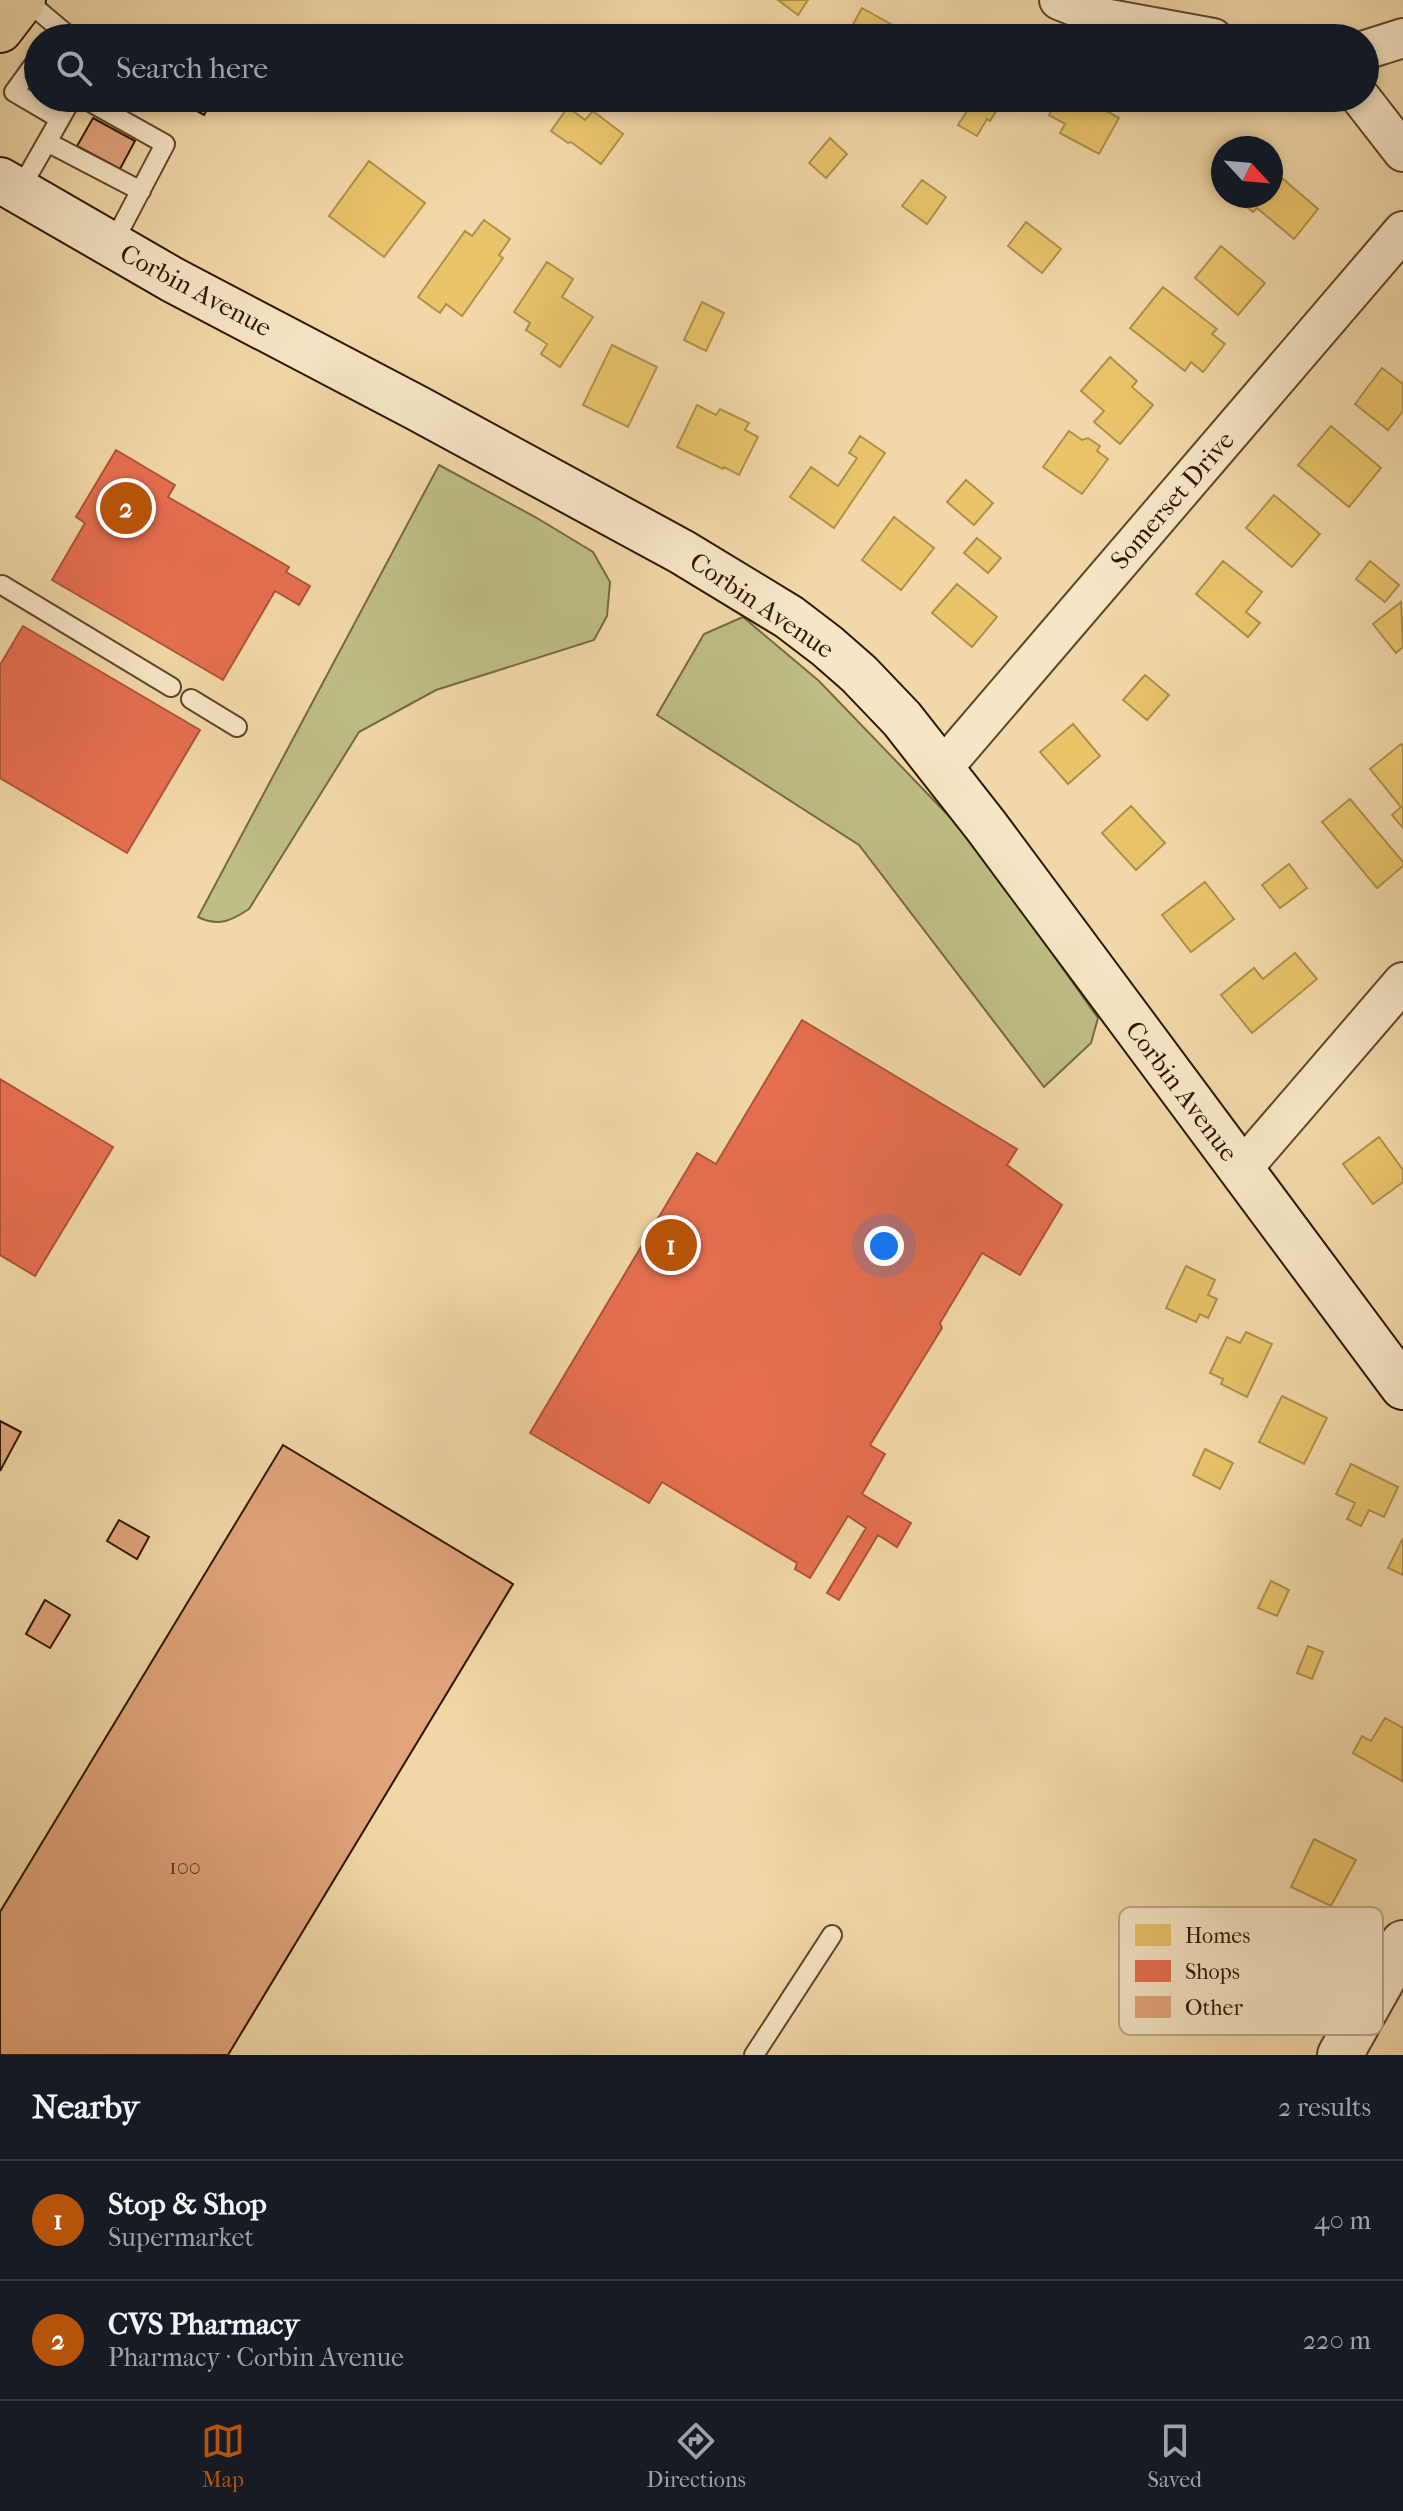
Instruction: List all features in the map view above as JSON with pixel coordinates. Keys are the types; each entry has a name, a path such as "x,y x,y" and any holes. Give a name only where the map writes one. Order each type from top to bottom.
{"main road":[{"path":"0,30 24,0"},
{"name":"Corbin Avenue","path":"10,185 173,280 417,408 736,583 789,617 859,674 902,719 942,769 1403,1387"},
{"path":"1383,1979 1403,1943"},
{"path":"1340,2055 1351,2035"}],"street":[{"path":"1059,0 1104,18 1137,24"},
{"path":"1379,46 1403,38"},
{"path":"1372,112 1403,152"},
{"name":"Somerset Drive","path":"942,769 1403,231"},
{"path":"1241,1170 1403,982"}],"lane":[{"path":"24,0 49,24"},
{"path":"7,88 24,72"},
{"path":"48,112 60,119"},
{"path":"10,185 47,142 64,112"},
{"path":"108,112 165,144 112,245"},
{"path":"47,142 141,191"},
{"path":"2,585 171,687"},
{"path":"191,699 237,727"},
{"path":"754,2055 832,1935"}],"green space":[{"path":"439,465 593,552 610,582 607,616 594,640 436,690 359,732 249,909 224,921 212,922 198,917"},
{"path":"743,617 819,681 971,839 1098,1018 1091,1043 1044,1087 859,845 657,715 704,634"}],"building: Homes":[{"path":"778,0 808,0 798,15"},
{"path":"862,8 891,24 853,24"},
{"path":"564,112 575,112 585,120 594,112 623,134 601,164 551,131"},
{"path":"966,112 995,112 990,121 987,119 977,136 958,125"},
{"path":"1051,112 1108,112 1119,118 1099,154 1060,133 1065,124 1049,115"},
{"path":"830,138 847,154 826,178 809,163"},
{"path":"369,161 425,203 384,257 329,216"},
{"path":"1283,179 1318,209 1294,239 1257,208 1283,208"},
{"path":"922,180 946,197 927,224 902,206"},
{"path":"484,220 510,239 499,255 503,258 462,316 446,304 440,313 418,297 465,231 472,236"},
{"path":"1026,222 1061,249 1042,273 1008,246"},
{"path":"1221,246 1265,283 1238,315 1195,278"},
{"path":"547,262 573,279 562,297 593,317 560,367 541,354 547,344 526,330 530,323 514,312"},
{"path":"1163,287 1217,329 1212,334 1225,344 1203,372 1191,362 1185,371 1130,328"},
{"path":"702,302 724,313 706,351 684,340"},
{"path":"612,345 657,367 628,427 583,405"},
{"path":"1110,357 1137,381 1132,387 1153,405 1120,444 1094,422 1104,411 1081,391"},
{"path":"1382,368 1403,384 1403,411 1388,430 1355,404"},
{"path":"697,405 716,415 720,409 749,423 745,430 758,437 739,475 677,447"},
{"path":"1331,426 1381,468 1349,507 1298,465"},
{"path":"1069,431 1082,440 1088,438 1100,446 1097,451 1108,459 1082,494 1043,467"},
{"path":"860,436 885,453 834,528 790,497 811,467 838,486 857,458 849,453"},
{"path":"966,480 993,503 974,525 947,502"},
{"path":"1274,495 1320,534 1292,567 1246,528"},
{"path":"894,517 934,548 901,590 862,560"},
{"path":"977,538 1001,558 988,573 964,553"},
{"path":"1223,561 1262,592 1246,612 1260,623 1248,637 1196,594"},
{"path":"1370,561 1399,585 1385,602 1356,579"},
{"path":"957,584 997,617 972,647 932,613"},
{"path":"1401,602 1403,647 1396,653 1373,624"},
{"path":"1145,675 1169,695 1147,720 1123,700"},
{"path":"1073,724 1100,756 1068,784 1040,752"},
{"path":"1401,744 1403,828 1392,815 1401,807 1370,769"},
{"path":"1350,799 1403,862 1403,866 1377,888 1322,822"},
{"path":"1131,806 1165,843 1136,870 1102,833"},
{"path":"1289,864 1307,888 1280,908 1262,885"},
{"path":"1205,882 1234,919 1191,952 1162,915"},
{"path":"1295,953 1317,979 1252,1033 1221,995 1254,968 1263,979"},
{"path":"1379,1137 1403,1170 1403,1182 1373,1204 1343,1164"},
{"path":"1186,1266 1215,1280 1208,1295 1217,1299 1208,1318 1200,1314 1196,1322 1166,1308"},
{"path":"1246,1332 1272,1344 1247,1397 1221,1384 1223,1379 1210,1373 1227,1337 1240,1343"},
{"path":"1282,1396 1327,1418 1304,1464 1259,1442"},
{"path":"1205,1449 1233,1463 1220,1489 1193,1475"},
{"path":"1351,1464 1398,1487 1384,1517 1369,1510 1361,1526 1347,1519 1355,1503 1336,1494"},
{"path":"1403,1538 1403,1575 1388,1568"},
{"path":"1271,1581 1289,1590 1277,1616 1258,1608"},
{"path":"1308,1646 1323,1652 1312,1679 1297,1673"},
{"path":"1385,1718 1403,1728 1402,1781 1353,1753 1362,1736 1371,1741"},
{"path":"1314,1839 1356,1860 1331,1906 1291,1887"}],"building: Shops":[{"path":"116,450 175,485 168,497 289,567 286,572 310,586 299,605 275,591 223,680 52,580 85,523 76,517"},
{"path":"23,626 200,730 127,853 0,778 0,665"},
{"path":"802,1020 1017,1149 1007,1165 1062,1205 1020,1275 982,1253 940,1323 942,1328 870,1445 885,1454 862,1494 911,1523 897,1547 878,1535 839,1600 827,1593 866,1528 848,1516 810,1578 795,1569 797,1563 662,1482 649,1503 530,1433 697,1153 716,1164"},
{"path":"0,1079 113,1147 35,1276 0,1255"}],"building: Other":[{"path":"93,118 135,141 120,169 77,146"},
{"path":"0,1421 21,1432 0,1471"},
{"path":"283,1445 513,1584 228,2055 0,2055 0,1912"},
{"path":"119,1520 149,1537 137,1559 107,1541"},
{"path":"45,1600 70,1615 50,1648 26,1634"}],"place":[{"name":"CVS Pharmacy","path":"126,508"},
{"name":"Stop & Shop","path":"671,1245"}]}
